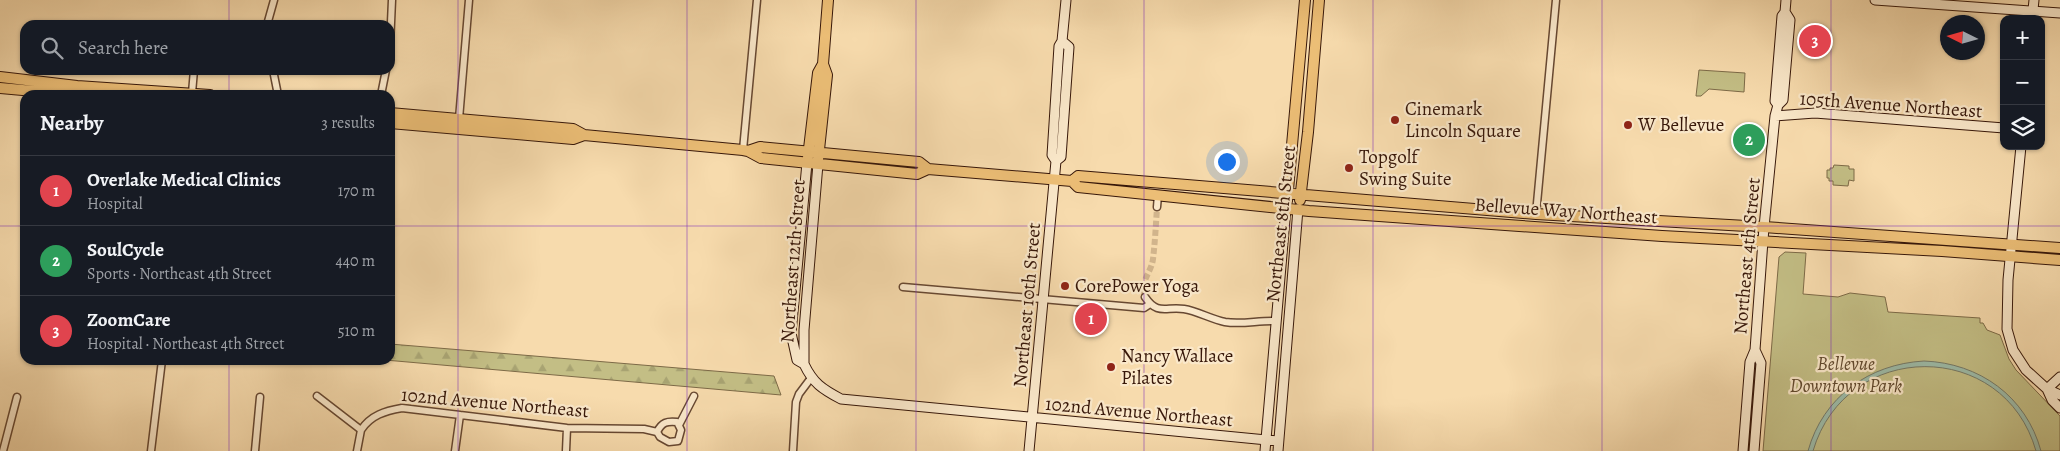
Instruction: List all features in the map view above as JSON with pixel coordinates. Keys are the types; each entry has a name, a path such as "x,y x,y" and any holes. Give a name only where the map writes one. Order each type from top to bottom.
{"main road":[{"name":"Northeast 12th Street","path":"813,158 818,73 823,64 828,0"},
{"name":"Northeast 8th Street","path":"1286,208 1305,0"},
{"name":"Northeast 8th Street","path":"1298,209 1308,132 1319,0"},
{"path":"0,77 78,90"},
{"path":"55,90 60,87 78,90"},
{"path":"0,88 20,90"},
{"name":"Bellevue Way Northeast","path":"395,113 573,128 584,135"},
{"name":"Bellevue Way Northeast","path":"395,123 574,139 584,135 745,150 760,147 813,158 919,162 928,169 1054,179 1072,181 1078,187 1298,209 1763,242 1942,251 2060,260"},
{"name":"Bellevue Way Northeast","path":"1072,181 1078,176 1536,214 1764,227 2060,248"},
{"path":"1426,219 1437,215 1466,214 1469,209"}],"street":[{"path":"268,20 274,0"},
{"path":"391,20 392,0"},
{"path":"459,119 470,0"},
{"path":"745,150 758,0"},
{"name":"Northeast 10th Street","path":"1029,451 1056,162 1052,155 1059,46 1062,41 1066,0"},
{"path":"1536,214 1556,0"},
{"name":"Northeast 4th Street","path":"1743,451 1750,362 1755,350 1764,227 1775,116 1778,106 1783,100 1790,20 1785,12 1786,0"},
{"path":"1875,0 2032,15 2060,13"},
{"path":"2032,15 2034,0"},
{"name":"Northeast 10th Street","path":"1056,162 1061,157 1069,47 1062,41"},
{"path":"190,90 193,75"},
{"path":"274,75 277,90"},
{"path":"382,90 385,75"},
{"name":"105th Avenue Northeast","path":"1775,116 1815,113 2000,128"},
{"path":"2021,150 2006,308 2010,340 2013,350 2026,370 2047,389 2060,395"},
{"name":"Northeast 12th Street","path":"813,158 804,364 797,360 791,333 798,256 813,158"},
{"path":"1157,207 1158,195"},
{"name":"Northeast 8th Street","path":"1266,451 1286,208"},
{"name":"Northeast 8th Street","path":"1278,451 1298,209"},
{"path":"798,256 802,267 802,295 806,303"},
{"path":"903,287 1144,308 1150,304"},
{"path":"1145,297 1150,304 1162,310 1186,309 1205,317 1226,322 1276,321"},
{"name":"Northeast 4th Street","path":"1754,451 1761,363 1755,350"},
{"name":"102nd Avenue Northeast","path":"804,364 811,378 827,392 841,399 1278,441"},
{"path":"151,451 161,365"},
{"path":"2047,389 2060,377"},
{"path":"793,451 796,402 799,394 811,378"},
{"path":"2047,389 2052,400 2060,408"},
{"path":"317,396 360,430 358,451"},
{"name":"102nd Avenue Northeast","path":"360,430 366,422 377,414 397,409 414,408 567,428 644,429 657,432 664,440 674,442 678,440 681,430 679,424 694,396"},
{"path":"3,451 17,397"},
{"path":"254,451 260,397"},
{"path":"455,451 460,415"},
{"path":"657,432 664,422 677,422 679,424"},
{"path":"566,451 567,428"}],"green space":[{"path":"1699,70 1745,73 1744,92 1709,89 1701,96 1696,96"},
{"path":"1834,165 1849,166 1849,169 1854,169 1854,181 1849,180 1848,186 1833,185 1833,181 1829,181 1829,178 1827,178 1827,170 1833,168"},
{"name":"Bellevue Downtown Park","path":"1785,252 1806,253 1803,294 1838,297 1850,293 1885,297 1888,312 1980,318 1980,323 1983,323 1987,330 2000,335 2009,359 2016,370 2060,416 2060,451 1763,451 1779,257"},
{"path":"395,344 774,376 781,395 395,361"}],"shaded area":[{"path":"1924,361 1944,363 1963,368 1998,386 2024,414 2034,431 2041,451 2036,451 2019,414 1992,388 1960,372 1925,367 1890,372 1857,388 1831,414 1813,451 1808,451 1815,432 1825,415 1851,387 1885,369"}],"tunnel":[{"path":"1145,297 1145,281 1153,259 1157,207"}],"place":[{"name":"ZoomCare","path":"1815,41"},
{"name":"Cinemark Lincoln Square","path":"1395,120"},
{"name":"W Bellevue","path":"1628,125"},
{"name":"SoulCycle","path":"1749,140"},
{"name":"Topgolf Swing Suite","path":"1349,168"},
{"name":"CorePower Yoga","path":"1065,286"},
{"name":"Overlake Medical Clinics","path":"1091,319"},
{"name":"Nancy Wallace Pilates","path":"1111,367"}]}
